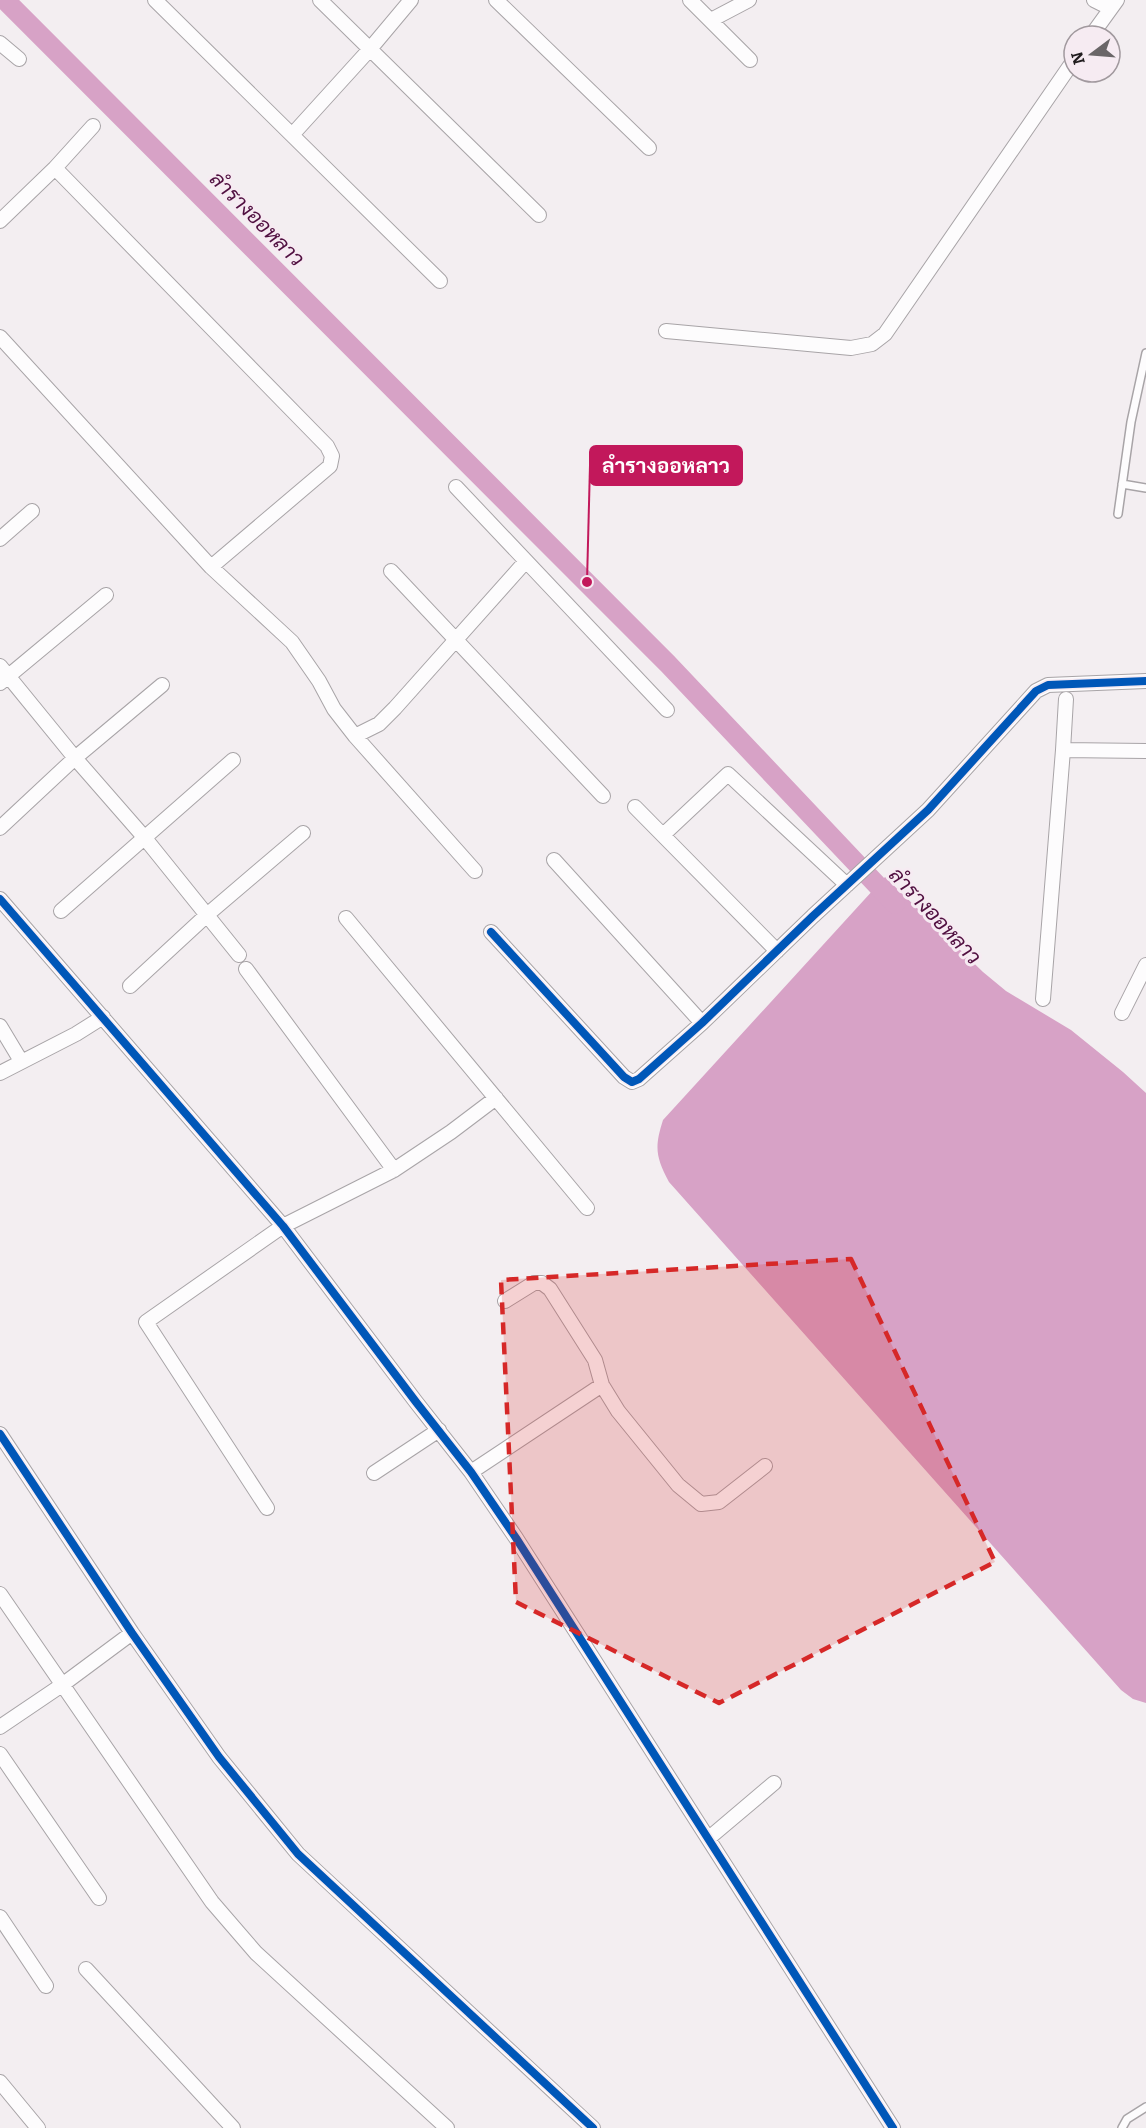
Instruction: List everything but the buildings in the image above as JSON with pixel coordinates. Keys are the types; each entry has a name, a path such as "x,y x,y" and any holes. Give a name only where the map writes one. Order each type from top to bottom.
{"street":[{"path":"155,0 440,281"},
{"path":"320,0 539,215"},
{"path":"292,135 411,0"},
{"path":"496,0 649,148"},
{"path":"690,0 750,60"},
{"path":"711,20 749,0"},
{"path":"1094,0 1114,4 1099,24"},
{"path":"0,43 19,59"},
{"path":"666,331 851,348 872,344 885,334 1062,77"},
{"path":"0,220 55,168 93,126"},
{"path":"55,168 327,446 332,456 330,466 211,567"},
{"path":"0,337 211,567 292,642 319,681 334,709 355,736 475,871"},
{"path":"456,487 668,710"},
{"path":"0,539 32,511"},
{"path":"355,736 379,724 526,561"},
{"path":"391,571 603,796"},
{"path":"106,595 3,675 144,837 239,955"},
{"path":"491,932 624,1077 632,1082 639,1079 702,1023 928,810 1036,691 1048,685 1146,681"},
{"path":"0,828 75,758 162,685"},
{"path":"1043,999 1066,699"},
{"path":"1063,750 1146,751"},
{"path":"61,911 233,760"},
{"path":"663,836 728,774 847,885"},
{"path":"635,807 777,951"},
{"path":"130,986 208,914 303,833"},
{"path":"554,860 702,1023"},
{"path":"0,899 284,1226 471,1472 709,1838 893,2128"},
{"path":"346,918 586,1208"},
{"path":"1122,1013 1146,965"},
{"path":"246,969 394,1170"},
{"path":"0,1073 76,1034 103,1017"},
{"path":"0,1026 21,1061"},
{"path":"267,1508 146,1322 284,1226 394,1170 451,1132 496,1098"},
{"path":"505,1301 534,1283 542,1283 550,1289 595,1360 602,1385 618,1411 678,1485 700,1504 719,1502 765,1466"},
{"path":"471,1472 602,1385"},
{"path":"374,1473 439,1430"},
{"path":"0,1434 132,1633 219,1757 298,1854 592,2128"},
{"path":"0,1594 212,1902 256,1953 447,2128"},
{"path":"0,1727 132,1633"},
{"path":"0,1754 99,1898"},
{"path":"709,1838 774,1783"},
{"path":"0,1917 46,1986"},
{"path":"86,1969 233,2128"},
{"path":"0,2082 38,2128"}],"lane":[{"path":"1118,514 1131,422 1146,352"},
{"path":"1122,484 1146,488"},
{"path":"1122,2128 1127,2119 1146,2107"}],"highlighted area":[{"path":"851,1259 995,1562 719,1703 516,1602 501,1280"}],"shaded area":[{"path":"885,877 983,972 1006,991 1071,1030 1146,1093 1146,1703 1133,1699 1121,1690 669,1182 661,1166 658,1138 663,1120"}],"waterway":[{"name":"ลำรางออหลาว","path":"5,0 668,664 895,904"}],"cycle path":[{"path":"491,932 624,1077 632,1082 639,1079 702,1023 928,810 1036,691 1048,685 1146,681"},
{"path":"0,899 283,1226 471,1472 516,1538 893,2128"},
{"path":"0,1434 132,1633 219,1757 298,1854 593,2128"}],"place":[{"name":"ลำรางออหลาว","path":"587,582"}]}
